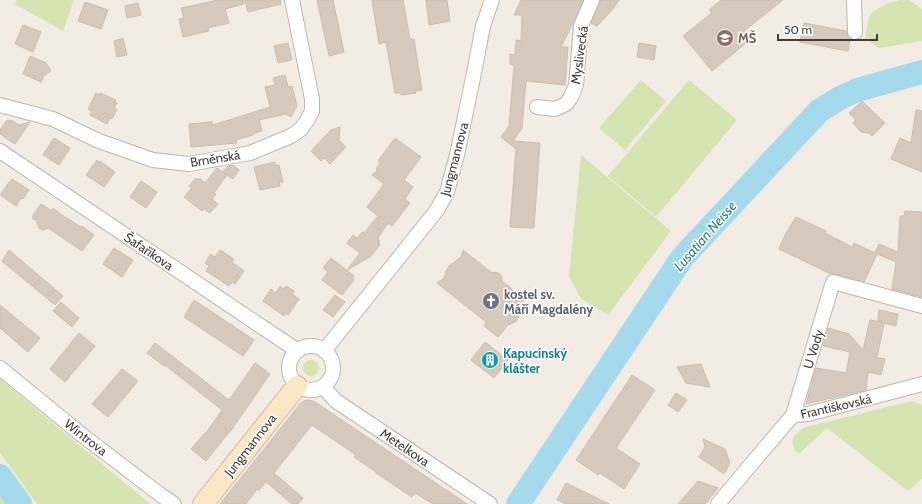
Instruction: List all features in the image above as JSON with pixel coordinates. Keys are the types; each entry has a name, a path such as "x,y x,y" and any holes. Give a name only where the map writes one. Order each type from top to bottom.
{"street":[{"name":"Brněnská","path":"0,105 53,119 99,141 153,160 189,164 250,152 291,136 301,129 312,112 312,98 292,0"},
{"name":"Jungmannova","path":"324,351 437,210 447,192 459,148 483,26 492,0"},
{"name":"Myslivecká","path":"537,108 555,109 566,104 571,97 576,85 581,26 592,0"},
{"path":"854,0 855,32"},
{"name":"Šafaříkova","path":"0,151 292,347 296,352"},
{"name":"U Vody","path":"793,416 833,282 922,306"},
{"path":"310,347 324,351 330,359 333,369 330,379 323,387 317,390 303,389 297,386 291,378 289,369 291,360 296,352 303,348 310,347"},
{"name":"Wintrova","path":"0,368 82,435 174,504"},
{"name":"Františkovská","path":"718,504 793,416 808,414 922,384"},
{"name":"Jungmannova","path":"203,504 297,386"},
{"name":"Metelkova","path":"323,387 336,401 480,502"}],"green space":[{"path":"17,0 74,0 63,31 15,4"},
{"path":"900,0 909,0 922,9 922,41 879,48 865,39 871,13 888,3"},
{"path":"641,80 666,101 625,150 599,128"},
{"path":"689,80 737,120 656,217 608,176"},
{"path":"581,155 671,231 609,315 581,299 569,276"},
{"path":"311,360 318,365 319,368 314,375 311,376 304,371 303,368 308,361"},
{"path":"0,378 150,504 37,504 0,453"},
{"path":"912,401 922,405 922,479 908,491 827,428 800,453 795,451 793,447 794,437 806,427"},
{"path":"0,484 15,504 0,504"}],"building":[{"path":"218,0 244,0 244,4 225,9 229,23 208,28 209,31 183,37 179,19 184,18 181,8"},
{"path":"245,0 280,0 281,4 248,12"},
{"path":"317,0 333,0 344,52 329,56"},
{"path":"372,0 403,0 410,39 414,39 422,90 415,91 416,93 401,95 400,93 395,93 386,42 379,44"},
{"path":"426,0 447,0 450,21 429,25"},
{"path":"521,0 583,0 561,47 568,47 565,85 526,81 522,128 513,141 540,143 534,228 510,227 516,149 501,137 509,126 514,66 510,64 510,54 515,55 516,40 521,41 522,15 514,15"},
{"path":"600,0 619,0 597,26 591,23"},
{"path":"721,0 783,0 744,31 751,39 712,71 683,36 712,13 709,10"},
{"path":"85,2 108,10 101,29 78,21"},
{"path":"138,3 141,15 127,18 125,6"},
{"path":"804,23 846,31 850,39 848,51 800,42"},
{"path":"23,25 41,32 33,52 15,44"},
{"path":"123,38 127,55 117,57 114,41"},
{"path":"288,43 292,60 278,63 274,46"},
{"path":"639,43 656,46 654,60 637,57"},
{"path":"30,56 46,63 51,71 44,76 41,82 23,74"},
{"path":"285,75 288,87 292,86 297,106 291,117 286,114 259,120 262,131 236,140 237,143 191,147 189,124 212,122 213,125 270,107 265,87 275,85 273,78"},
{"path":"96,93 100,95 100,93 116,100 115,102 117,103 114,108 117,109 112,119 110,118 107,124 90,115 92,111 88,109"},
{"path":"862,101 885,123 872,136 869,133 861,132 853,123 856,120 849,113"},
{"path":"916,110 922,111 922,172 891,159 900,138 911,143"},
{"path":"7,120 13,121 19,125 30,122 15,144 0,134 0,130"},
{"path":"340,127 339,140 346,147 330,164 324,158 321,161 311,151 331,130"},
{"path":"54,138 70,148 59,165 43,155"},
{"path":"395,138 421,157 404,180 413,187 405,199 410,203 392,226 388,223 378,238 380,245 370,257 347,270 360,253 347,243 353,235 357,238 362,232 364,233 378,216 367,207 384,184 372,175 378,170 376,169 380,163 378,161"},
{"path":"97,160 115,172 104,187 86,175"},
{"path":"275,162 275,165 279,165 283,182 279,182 280,186 260,190 254,167"},
{"path":"233,165 239,170 233,179 223,172 228,166"},
{"path":"217,168 227,175 214,193 216,194 212,199 218,204 210,213 204,209 202,211 184,197 192,188 189,186 196,178 199,180 200,178 205,183"},
{"path":"12,179 29,190 16,206 0,195"},
{"path":"141,181 157,192 146,208 130,197"},
{"path":"41,204 52,211 53,208 66,218 81,227 82,226 94,235 82,251 48,228 43,230 39,228 36,220 33,219 33,215"},
{"path":"905,211 922,212 922,297 892,289 896,262 877,254 864,282 831,274 779,249 785,235 796,217 826,231 825,233 852,247 854,243 875,253 879,244 898,252 900,216 904,216"},
{"path":"114,248 133,260 122,277 103,264"},
{"path":"9,250 63,296 55,305 2,261"},
{"path":"220,250 234,259 232,262 244,271 235,284 232,282 229,286 206,271 209,266 205,263 211,254 215,257"},
{"name":"kostel sv. Máří Magdalény","path":"463,250 492,273 495,272 500,274 502,281 524,299 525,309 520,311 517,320 508,325 498,337 484,326 486,322 437,283 444,278 449,266 461,257"},
{"path":"331,258 354,276 352,279 354,280 342,295 322,280 328,272 323,268"},
{"path":"280,286 284,289 286,286 294,291 292,294 299,299 288,315 285,313 284,316 263,301 271,289 276,293"},
{"path":"335,295 345,302 333,317 323,310"},
{"path":"194,300 254,340 243,356 184,317"},
{"path":"61,302 79,318 72,327 53,311"},
{"path":"0,305 40,338 28,352 0,328"},
{"path":"879,310 898,314 896,326 884,323 877,358 885,359 881,375 868,372 866,390 806,404 816,368 846,373 850,352 823,346 828,328 849,334 863,350 870,320 882,322 878,321"},
{"path":"79,333 95,346 65,382 50,369"},
{"name":"Kapucínský klášter","path":"485,342 508,360 494,378 471,360"},
{"path":"155,343 229,400 255,363 270,374 230,432 206,461 191,449 206,433 222,410 165,365 164,366 147,353"},
{"path":"701,364 710,387 686,383 677,367"},
{"path":"122,369 138,381 108,417 92,404"},
{"path":"632,375 655,390 616,448 640,464 624,489 600,473 598,475 576,460"},
{"path":"676,393 687,400 678,412 668,405"},
{"path":"310,400 467,504 433,504 415,493 412,497 376,473 354,457 356,455 312,425 274,473 303,498 298,504 292,504 266,482 259,490 257,489 246,504 220,504 300,404 304,401"},
{"path":"703,439 725,449 730,463 724,474 699,457 705,447"},
{"path":"698,481 718,488 705,504 678,504"},
{"path":"566,483 609,504 566,504 557,500"}],"waterway":[{"name":"Lusatian Neisse","path":"518,504 682,258 819,111 840,98 857,90 922,72"},
{"name":"Lusatian Neisse","path":"0,476 20,504"}],"place":[{"name":"MŠ","path":"725,38"},
{"name":"kostel sv. Máří Magdalény","path":"491,301"},
{"name":"Kapucínský klášter","path":"490,360"}]}
